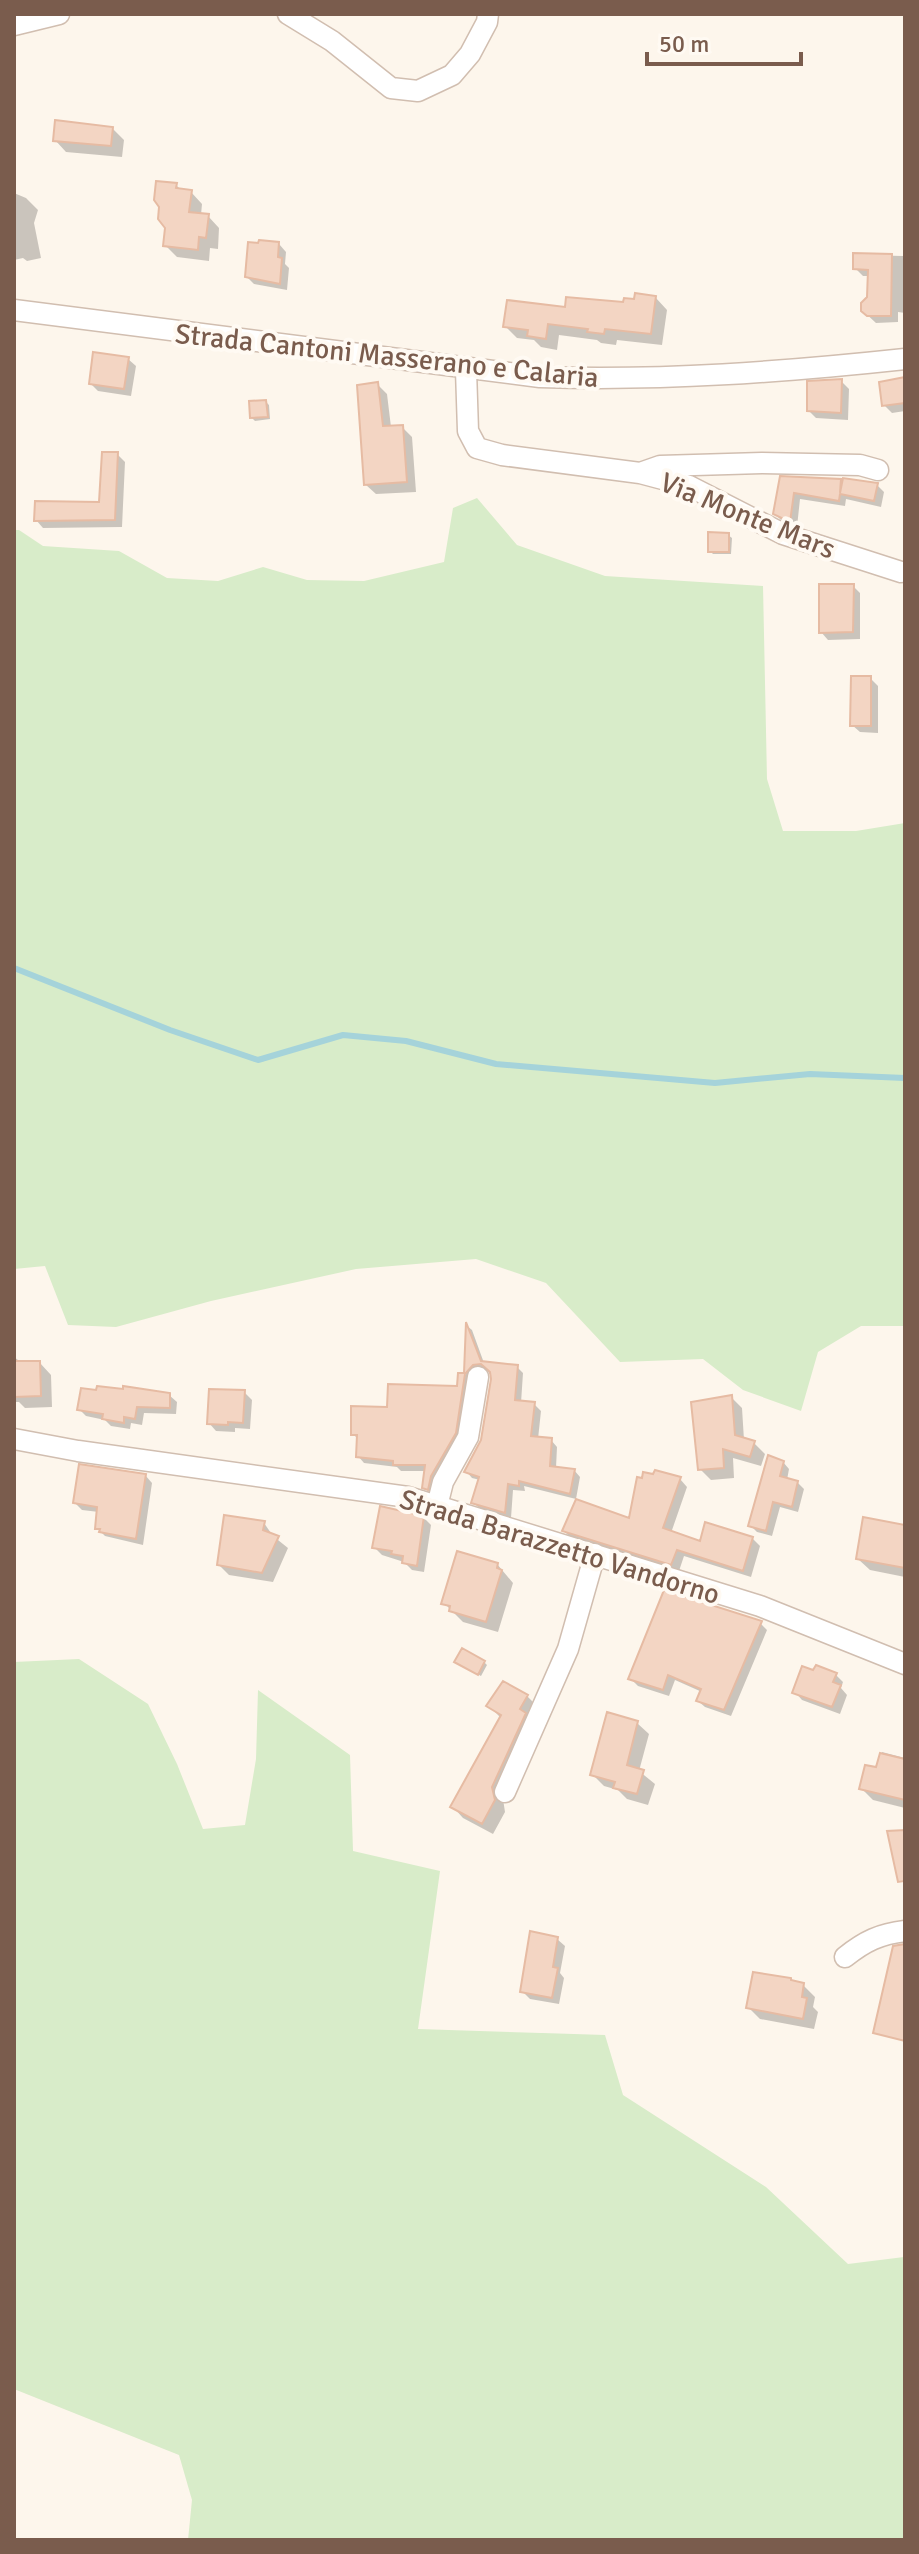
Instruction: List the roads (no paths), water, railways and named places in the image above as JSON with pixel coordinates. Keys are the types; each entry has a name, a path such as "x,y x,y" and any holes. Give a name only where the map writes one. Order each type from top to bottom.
{"street":[{"path":"14,25 59,14"},
{"path":"288,14 332,41 391,88 418,91 452,75 470,54 488,14"},
{"name":"Strada Cantoni Masserano e Calaria","path":"14,310 466,370 540,377 611,380 766,373 905,359"},
{"name":"Via Monte Mars","path":"466,370 468,431 477,448 502,455 640,473 689,486 783,534 901,572"},
{"name":"Via Monte Mars","path":"640,473 660,466 762,463 860,465 878,470"},
{"path":"437,1506 443,1482 468,1437 478,1377"},
{"name":"Strada Barazzetto Vandorno","path":"14,1439 408,1497 760,1606 905,1664"},
{"path":"505,1792 568,1649 595,1554"},
{"path":"845,1957 881,1933 905,1931"}],"waterway":[{"path":"14,968 170,1030 258,1060 343,1035 406,1041 496,1064 715,1083 810,1074 905,1078"}]}
